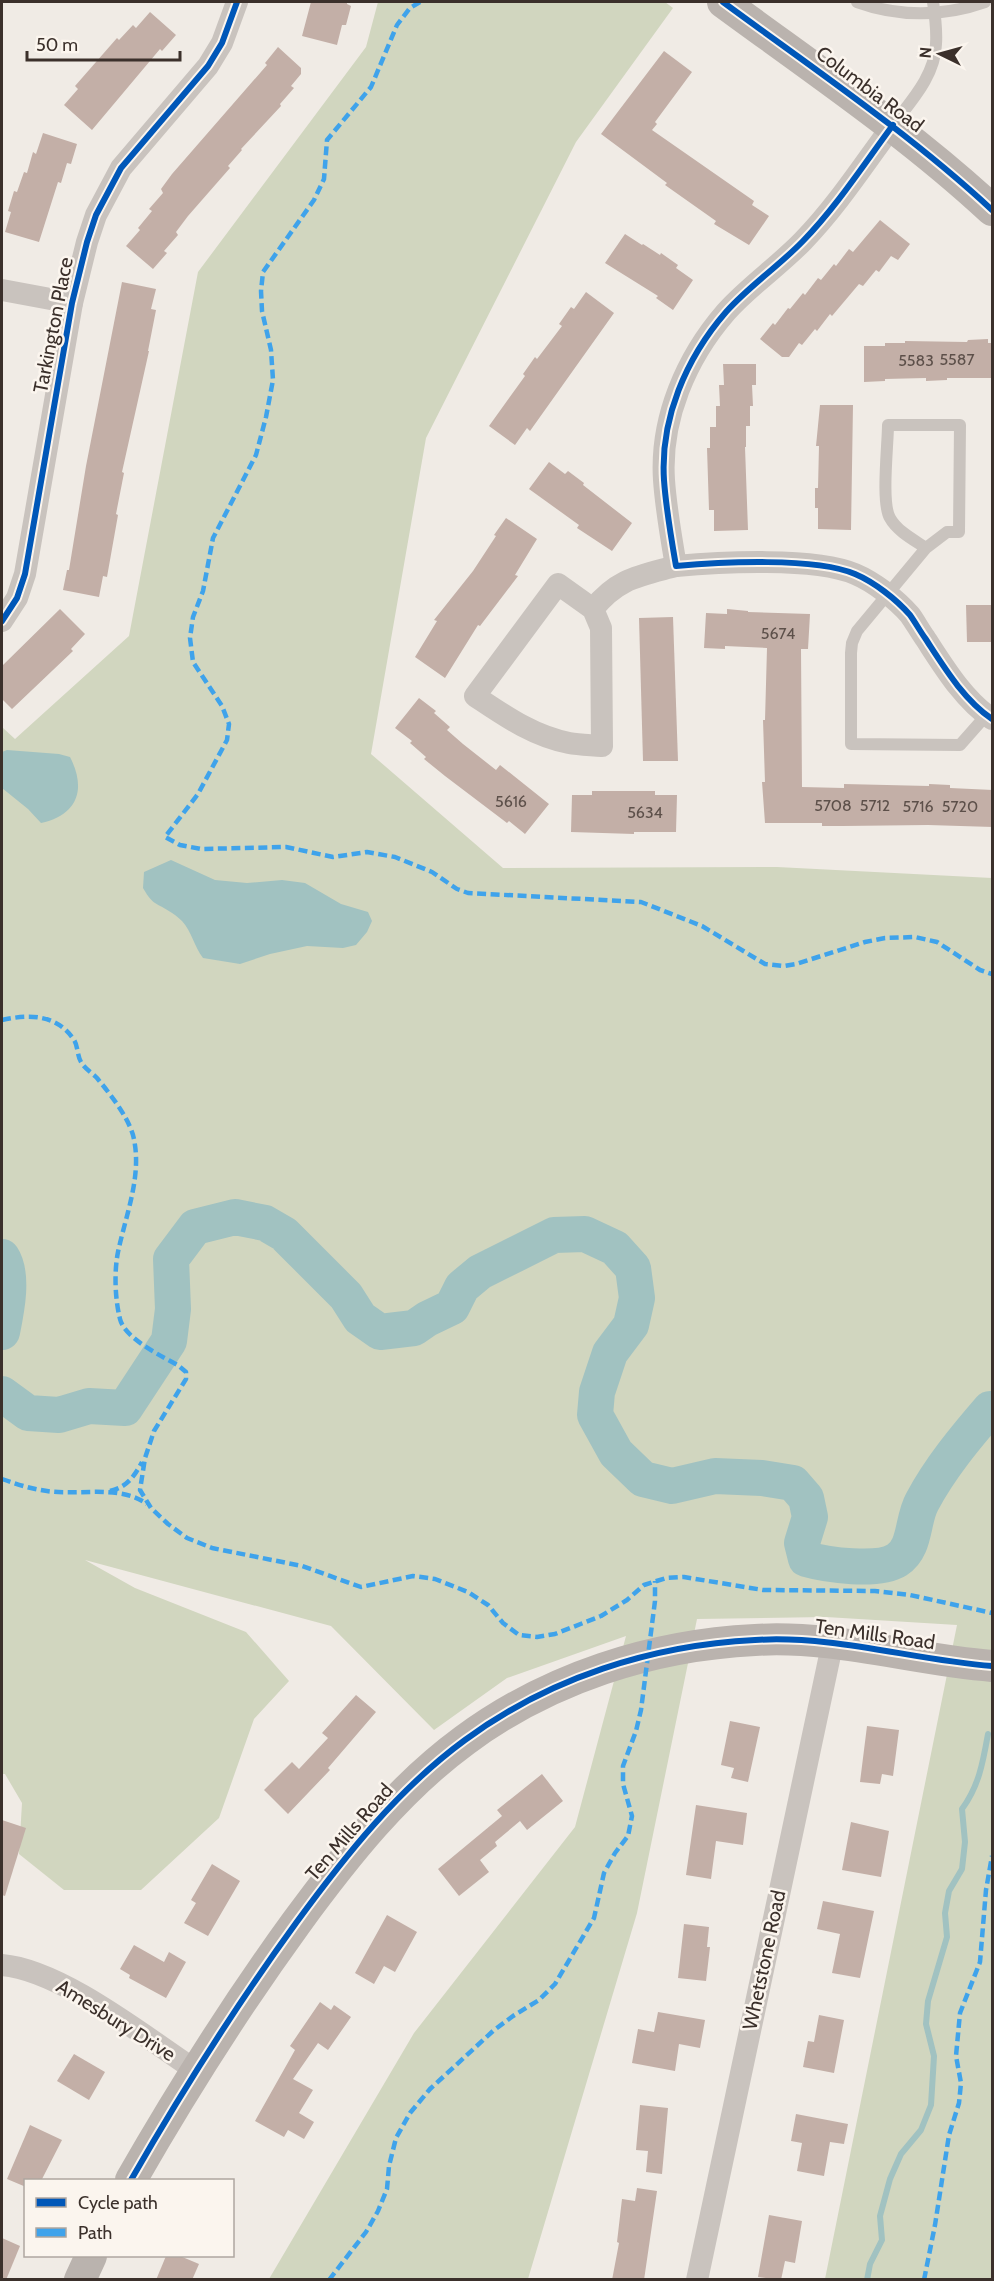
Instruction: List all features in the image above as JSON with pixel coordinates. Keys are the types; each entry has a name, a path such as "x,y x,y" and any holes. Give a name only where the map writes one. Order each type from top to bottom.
{"street":[{"name":"Tarkington Place","path":"2,621 16,598 25,574 72,303 87,242 108,190 128,160 208,66 222,44 237,2"},
{"name":"Columbia Road","path":"723,2 893,126 963,182 993,210"},
{"path":"676,566 668,519 664,451 675,400 697,351 727,311 803,241 893,126"},
{"path":"2,290 72,303"},
{"path":"593,609 605,594 626,580 676,566 712,563 797,564 829,567 854,573 887,595 909,615 950,676 990,714"},
{"path":"558,584 593,609 601,628 602,746 570,744 537,734 510,720 475,696 558,584"},
{"name":"Ten Mills Road","path":"132,2179 195,2070 263,1969 368,1831 415,1781 466,1739 516,1708 563,1684 627,1660 700,1644 758,1639 833,1641 962,1664 993,1666"},
{"name":"Whetstone Road","path":"697,2280 833,1641"},
{"name":"Amesbury Drive","path":"2,1965 36,1973 64,1985 195,2070"},
{"path":"80,2280 91,2257"}],"lane":[{"path":"856,2 894,13 934,7 959,10 985,2"},
{"path":"893,126 927,77 934,59 936,43 934,7"},
{"path":"926,548 899,529 890,518 886,505 888,425 960,425 959,532 947,532 926,548 865,619 852,643 851,744 960,745 990,714"}],"green space":[{"path":"378,2 665,2 673,8 576,142 426,438 371,754 503,868 777,867 992,878 992,2279 825,2279 957,1625 826,1617 697,1619 637,1913 528,2279 269,2279 414,2033 575,1827 626,1636 507,1678 434,1730 331,1626 85,1560 135,1588 246,1632 289,1681 254,1719 219,1818 141,1890 64,1890 19,1854 22,1803 5,1774 2,1774 2,727 15,739 129,636 198,272 366,47"}],"water":[{"path":"7,750 70,757 78,780 78,790 70,807 63,814 41,823 2,788 2,752"},
{"path":"171,860 215,880 247,883 282,880 305,883 341,904 368,912 372,921 367,932 356,945 343,948 307,946 270,954 240,964 203,958 182,921 153,902 143,888 144,872"}],"building":[{"path":"311,2 347,2 351,6 346,25 342,25 337,45 302,36"},
{"path":"150,12 176,35 162,51 160,49 92,130 64,105 78,89 75,86 117,38 119,40 133,25 136,28"},
{"path":"278,47 301,68 301,74 291,86 294,88 280,104 281,106 241,149 228,166 230,168 188,216 176,232 178,235 164,251 167,253 153,269 126,246 140,230 138,228 152,211 149,209 163,193 161,189 172,174 267,65 265,63"},
{"path":"664,51 692,72 655,122 657,124 652,130 754,201 752,205 769,216 749,245 714,224 716,221 665,185 667,183 601,134"},
{"path":"43,133 77,144 71,164 67,163 61,183 58,182 39,242 5,232 14,191 17,192 24,172 27,173 33,152 36,154"},
{"path":"880,220 910,244 898,260 891,256 879,272 876,270 863,286 859,284 832,316 830,314 802,345 799,343 789,357 782,357 760,339 803,293 805,295 818,278 821,280 834,264 836,266 849,249 853,252"},
{"path":"625,234 660,255 661,253 693,280 673,310 656,298 658,296 605,263"},
{"path":"122,282 156,289 151,309 156,310 122,472 124,473 116,514 118,515 107,577 103,576 99,597 63,590 67,570 69,570 86,466"},
{"path":"586,292 614,313 530,431 527,428 515,445 489,426 525,376 523,374 535,357 537,359 562,326 559,324 571,307 574,309"},
{"path":"988,339 988,343 993,343 993,378 947,378 947,380 926,381 926,378 885,379 885,381 864,382 864,346 885,346 885,343 905,343 905,341 967,342 968,340"},
{"path":"723,364 756,364 756,385 752,385 753,406 750,406 750,426 746,426 748,530 714,531 714,510 709,510 707,448 710,448 710,427 716,427 716,406 720,406 719,385 724,385"},
{"path":"820,405 853,405 851,530 818,529 815,488 818,488 819,446 816,446"},
{"path":"549,462 565,474 568,471 632,523 612,551 577,528 579,525 529,489"},
{"path":"506,518 537,539 515,575 518,576 480,626 478,625 445,678 415,657 437,621 434,620 473,571"},
{"path":"966,605 993,605 993,642 967,642"},
{"path":"60,609 85,634 71,649 73,651 12,709 2,699 2,666"},
{"path":"727,609 810,614 808,649 801,649 802,787 844,788 844,784 929,786 929,784 950,785 950,788 993,790 993,827 822,826 822,823 765,823 762,782 765,782 763,720 765,720 767,648 725,646 725,649 704,648 706,613 727,614"},
{"path":"673,617 678,761 643,761 639,618"},
{"path":"419,698 436,711 434,713 450,727 447,730 463,744 496,770 500,765 549,804 525,834 509,821 507,823 424,759 426,757 410,743 412,741 395,728"},
{"path":"592,791 655,791 655,795 677,795 676,832 634,832 634,834 571,832 572,795 592,795"},
{"path":"356,1695 376,1712 328,1768 330,1770 288,1814 264,1790 292,1762 299,1769 328,1738 322,1733"},
{"path":"730,1721 760,1727 748,1782 731,1778 734,1768 721,1765"},
{"path":"867,1726 899,1730 893,1776 882,1774 880,1784 860,1782"},
{"path":"542,1774 563,1801 527,1830 520,1821 495,1842 497,1846 480,1860 489,1872 459,1896 438,1869 502,1816 497,1810"},
{"path":"696,1805 747,1813 743,1845 716,1841 711,1879 686,1875"},
{"path":"2,1820 26,1828 5,1896 2,1895"},
{"path":"851,1822 889,1831 881,1877 842,1870"},
{"path":"212,1864 240,1881 208,1936 184,1923 196,1903 191,1900"},
{"path":"823,1901 874,1911 860,1978 832,1973 840,1934 817,1929"},
{"path":"387,1915 417,1932 395,1972 384,1966 374,1984 355,1973"},
{"path":"684,1924 709,1927 707,1947 710,1947 706,1981 678,1978"},
{"path":"134,1945 164,1962 169,1952 186,1962 166,1998 129,1978 130,1975 120,1969"},
{"path":"320,2002 331,2010 334,2005 351,2017 328,2050 318,2043 293,2079 313,2090 299,2113 314,2122 304,2139 288,2130 284,2137 255,2121 295,2050 290,2046"},
{"path":"658,2012 705,2020 700,2048 679,2044 675,2071 632,2063 638,2029 654,2032"},
{"path":"819,2015 844,2020 834,2073 803,2067 808,2041 814,2042"},
{"path":"74,2054 105,2072 89,2100 57,2081"},
{"path":"640,2105 668,2108 662,2174 646,2172 648,2151 636,2150"},
{"path":"796,2114 848,2124 844,2144 830,2142 824,2176 797,2171 802,2143 791,2141"},
{"path":"30,2125 62,2140 42,2179 24,2179 24,2186 7,2179"},
{"path":"637,2188 657,2191 644,2280 612,2280 619,2243 617,2242 622,2199 635,2201"},
{"path":"769,2215 802,2221 795,2263 785,2261 781,2280 758,2277"},
{"path":"2,2238 20,2246 6,2280 2,2280"},
{"path":"166,2257 182,2257 199,2264 192,2280 156,2280"}],"waterway":[{"path":"2,1394 28,1413 59,1415 89,1406 125,1408 169,1341 173,1309 171,1259 195,1227 235,1217 265,1223 284,1234 346,1296 360,1318 380,1332 414,1328 452,1307 462,1287 480,1272 554,1235 585,1234 615,1248 633,1268 637,1298 631,1325 610,1353 597,1392 595,1415 616,1453 643,1479 672,1486 715,1476 762,1478 793,1483 806,1498 810,1517 802,1543 806,1559 865,1567 888,1564 897,1560 908,1548 919,1509 937,1477 962,1442 992,1409"},
{"path":"2,1257 8,1274 7,1304 2,1332"},
{"path":"867,2280 870,2264 882,2240 880,2216 890,2179 901,2154 921,2130 931,2105 934,2056 926,2024 928,2001 947,1937 945,1913 949,1891 962,1869 965,1842 962,1809 976,1783 988,1734"}],"marked path":[{"path":"420,2 410,8 397,25 371,87 327,140 324,179 314,200 263,272 262,311 271,350 273,380 266,417 256,455 213,538 203,591 193,617 190,638 193,662 222,706 229,724 227,740 198,794 165,837 180,845 201,849 286,847 333,857 367,852 395,857 432,872 457,889 468,893 641,902 702,926 765,964 784,966 796,964 865,942 885,938 915,937 937,942 980,970 992,974"},
{"path":"2,1020 22,1017 42,1018 67,1031 75,1042 82,1064 113,1098 127,1120 133,1135 136,1150 135,1179 118,1252 116,1268 118,1311 123,1326 136,1340 186,1372 186,1379 154,1431 145,1458 140,1490 151,1508 187,1538 212,1548 302,1566 361,1587 413,1576 435,1579 468,1592 488,1605 503,1623 519,1635 537,1637 555,1634 601,1616 627,1600 644,1585 666,1578 684,1577 763,1590 875,1591 910,1595 992,1613"},
{"path":"110,1491 129,1481 142,1462"},
{"path":"2,1479 47,1491 124,1494 147,1504"},
{"path":"329,2280 366,2232 378,2211 387,2189 389,2166 396,2138 410,2113 430,2089 493,2031 539,2000 555,1984 594,1918 604,1873 628,1836 632,1816 623,1784 623,1766 641,1710 655,1601 655,1581"},
{"path":"924,2280 949,2135 959,2103 961,2083 956,2056 960,2013 980,1962 986,1890 992,1856"}],"cycle path":[{"path":"2,621 17,598 25,574 72,303 96,215 121,168 208,66 222,43 237,2"},
{"path":"723,2 928,154 992,210"},
{"path":"893,125 815,228 726,312 699,349 688,369 678,390 666,434 664,480 672,544 676,566 741,562 792,563 838,569 862,577 898,603 910,615 955,682 972,702 992,719"},
{"path":"132,2179 230,2018 296,1923 353,1849 417,1780 465,1740 497,1718 567,1682 603,1669 640,1657 716,1643 785,1639 815,1641 992,1666"}]}
